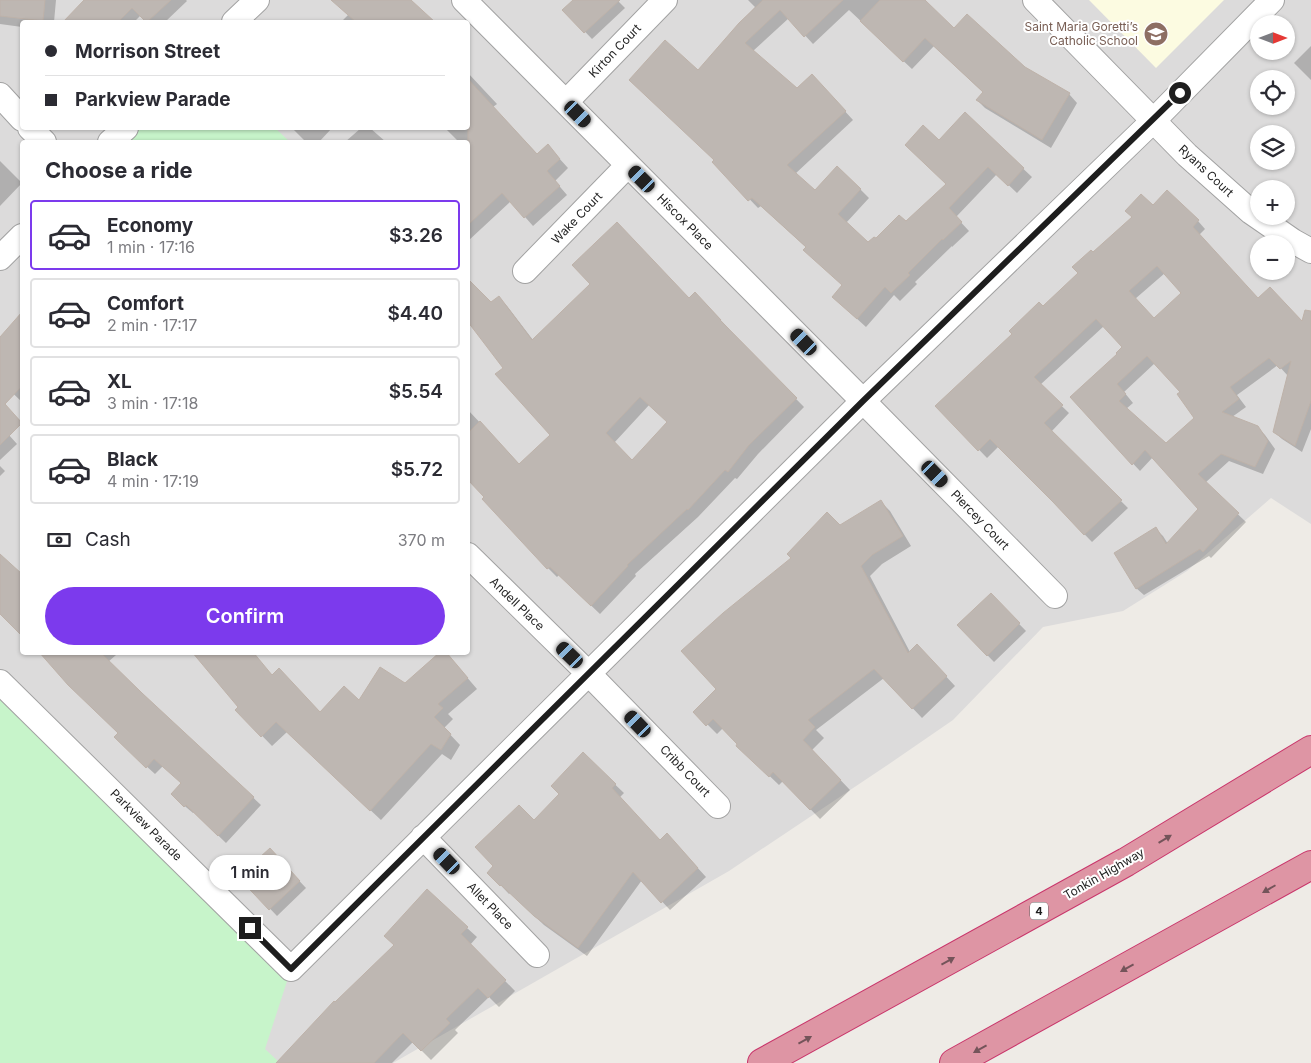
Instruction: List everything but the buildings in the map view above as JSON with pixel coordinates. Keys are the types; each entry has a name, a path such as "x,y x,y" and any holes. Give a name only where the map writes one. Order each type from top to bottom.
{"highway":[{"name":"Tonkin Highway","path":"762,1063 1126,862 1311,750"},
{"path":"954,1063 1311,865"}],"street":[{"path":"236,20 257,0"},
{"name":"Hiscox Place","path":"464,0 863,401"},
{"name":"Kirton Court","path":"566,102 665,0"},
{"name":"Ryans Court","path":"1035,0 1187,155 1251,212 1311,252"},
{"path":"423,837 863,401 1154,120 1272,0"},
{"path":"0,95 20,117"},
{"path":"32,130 42,140"},
{"path":"112,140 124,130"},
{"name":"Wake Court","path":"525,271 628,165"},
{"path":"0,258 20,238"},
{"name":"Piercey Court","path":"863,401 1055,596"},
{"name":"Andell Place","path":"470,557 588,673"},
{"name":"Cribb Court","path":"588,673 718,806"},
{"name":"Parkview Parade","path":"0,682 291,969 423,837"},
{"name":"Allet Place","path":"423,837 537,954"}],"shaded area":[{"path":"0,0 1311,0 1311,524 1271,498 1187,571 1123,611 1043,627 953,720 729,871 393,1063 0,1063"},
{"name":"Saint Maria Goretti’s Catholic School","path":"1089,0 1224,0 1156,68"}],"green space":[{"path":"124,130 277,130 288,140 112,140"},
{"path":"0,682 291,969 265,1049 280,1063 0,1063"}],"place":[{"name":"Saint Maria Goretti’s Catholic School","path":"1156,34"}],"route":[{"path":"250,928 291,969 863,401 1180,93"}]}
